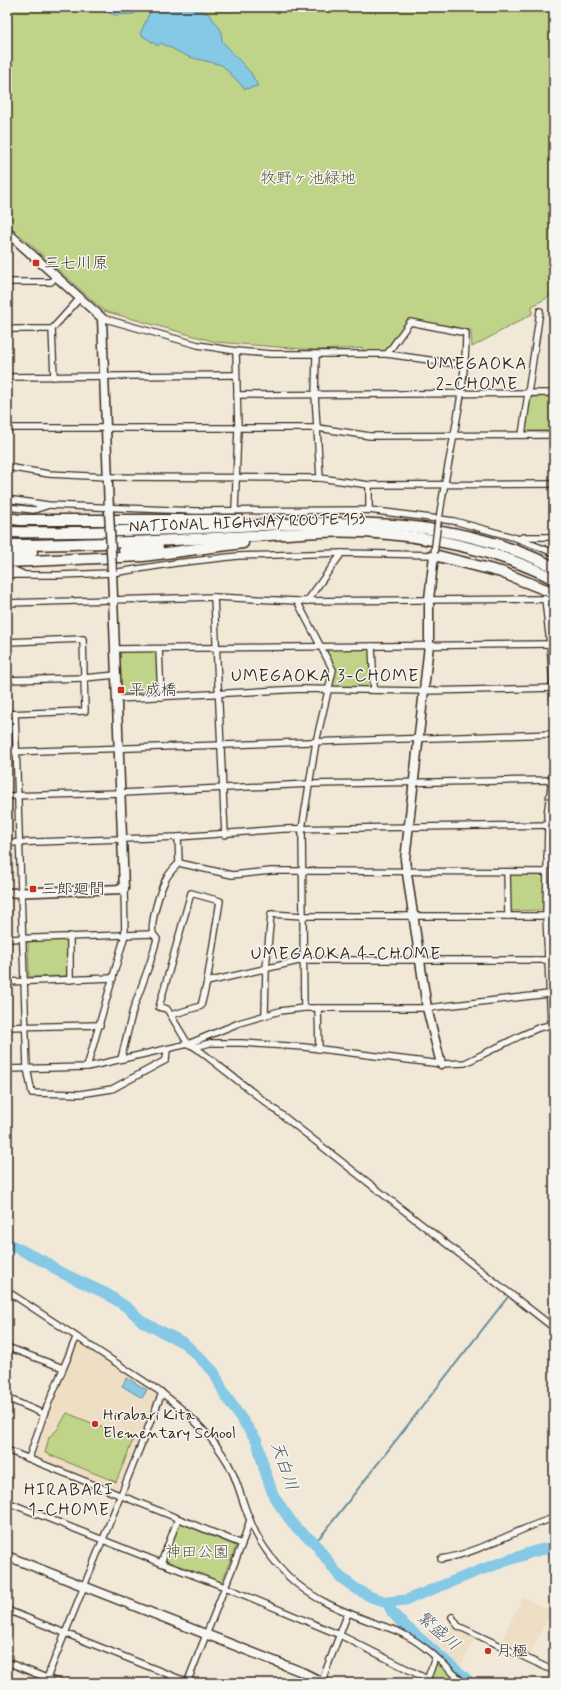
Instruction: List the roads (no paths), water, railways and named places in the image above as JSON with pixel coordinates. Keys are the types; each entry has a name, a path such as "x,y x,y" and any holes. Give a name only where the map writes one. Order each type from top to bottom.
{"highway":[{"path":"7,518 20,520 259,520 289,523"},
{"name":"NATIONAL HIGHWAY ROUTE 153","path":"7,532 75,533 289,523 363,523 431,528 461,534 501,546 554,567"},
{"path":"7,526 64,529 152,526 176,529"},
{"name":"NATIONAL HIGHWAY ROUTE 153","path":"7,545 100,544 292,535 319,532 370,533 437,540 481,551 554,579"},
{"path":"7,562 144,556 212,546 263,541 292,535"},
{"path":"7,552 212,546"},
{"path":"434,554 501,572 554,593"}],"street":[{"path":"7,232 102,318 198,345 236,351 271,354 316,355 387,354 464,365"},
{"path":"7,282 51,282 56,276"},
{"path":"54,377 52,329 80,298"},
{"path":"522,434 540,311"},
{"path":"87,1067 125,935 123,839 102,318"},
{"path":"387,354 410,322 466,333 466,351 454,436 444,484 434,554 429,599 429,645 405,860 428,1008 441,1064"},
{"path":"7,329 52,329"},
{"path":"236,351 238,428 235,477 236,510"},
{"path":"316,355 315,395 320,478"},
{"path":"7,377 236,375"},
{"path":"237,395 554,393"},
{"path":"7,428 318,428 370,436 554,435"},
{"path":"7,467 49,474 108,477 320,478 369,485 554,484"},
{"path":"369,485 369,510"},
{"path":"7,499 48,505 109,509 195,511 369,510 439,519 519,539 554,553"},
{"path":"7,507 34,510 48,505"},
{"path":"519,539 523,537 554,537"},
{"path":"7,575 112,572 238,556 342,553 434,554"},
{"path":"308,601 342,553"},
{"path":"7,570 14,570 25,575"},
{"path":"214,597 225,835"},
{"path":"7,603 214,597 297,601 545,599 554,604"},
{"path":"545,599 552,655 554,700"},
{"path":"297,601 332,670 316,742 302,829 304,1008"},
{"path":"7,642 82,639 85,711 7,714"},
{"path":"115,649 550,644"},
{"path":"372,646 374,690"},
{"path":"159,649 160,697"},
{"path":"7,680 84,678 116,675"},
{"path":"117,699 328,689 424,691 553,688"},
{"path":"15,714 24,982 28,1068 32,1093 80,1094 112,1089 166,1060 167,1050"},
{"path":"7,752 554,734"},
{"path":"195,1046 210,1043 242,1043 319,1049 441,1064 465,1063 520,1036 552,1024 549,994 546,916 547,857 551,825 546,815 553,780 554,764"},
{"path":"7,796 121,793 310,784 414,781 553,780"},
{"path":"7,843 178,838 302,829 551,825"},
{"path":"121,1059 133,1010 157,939 153,934 154,919 165,881 180,862 178,838"},
{"path":"547,857 554,857"},
{"path":"180,862 232,875 302,871 547,872"},
{"path":"507,872 508,916"},
{"path":"7,893 124,888"},
{"path":"171,1015 201,1006 207,982 220,901 191,893 159,1007 167,1008 171,1015 188,1044 195,1046 554,1328"},
{"path":"546,894 554,894"},
{"path":"265,1014 266,968 271,914 303,916 546,916"},
{"path":"7,939 153,934"},
{"path":"70,936 70,980"},
{"path":"207,982 303,960 548,960"},
{"path":"7,982 113,978"},
{"path":"7,1069 87,1067 167,1050 188,1044 265,1014 304,1008 428,1008 549,994"},
{"path":"318,1008 319,1049"},
{"path":"7,1027 100,1025"},
{"path":"7,1291 76,1338 162,1393 182,1408 215,1443 229,1464 250,1520 266,1550 289,1577 314,1598 348,1613 404,1634 428,1650 461,1682"},
{"path":"29,1458 44,1414 76,1338"},
{"path":"7,1347 63,1368"},
{"path":"46,1681 162,1393"},
{"path":"7,1398 44,1414"},
{"path":"7,1450 242,1544"},
{"path":"7,1502 225,1587 340,1634 427,1681 436,1658"},
{"path":"441,1559 481,1547 554,1518"},
{"path":"161,1563 178,1519"},
{"path":"7,1610 188,1683 250,1520"},
{"path":"7,1556 85,1585 302,1672 322,1683 348,1613"},
{"path":"452,1617 458,1626 554,1671"},
{"path":"7,1662 46,1681 59,1683"}],"water":[{"path":"101,7 137,7 134,14 116,15 102,11"},
{"path":"152,7 190,7 209,14 221,30 222,41 251,73 258,86 245,89 222,65 189,57 161,43 158,46 140,34"},
{"path":"127,1378 147,1390 142,1398 122,1386"}],"waterway":[{"name":"天白川","path":"7,1243 49,1264 58,1271 107,1294 128,1308 143,1322 184,1343 198,1356 214,1372 225,1395 257,1441 274,1497 296,1528 314,1542 339,1576 355,1588 371,1597 387,1602 406,1600 483,1569 535,1551 554,1547"},
{"path":"314,1542 322,1535 507,1298"},
{"name":"繁盛川","path":"387,1602 392,1612 402,1623 471,1683"}],"place":[{"name":"三七川原","path":"36,263"},
{"name":"平成橋","path":"121,690"},
{"name":"三郎廻間","path":"33,889"},
{"name":"Hirabari Kita Elementary School","path":"95,1424"},
{"name":"月極","path":"488,1651"}],"district":[{"name":"UMEGAOKA 2-CHOME","path":"477,374"},
{"name":"UMEGAOKA 3-CHOME","path":"325,676"},
{"name":"UMEGAOKA 4-CHOME","path":"346,954"},
{"name":"HIRABARI 1-CHOME","path":"69,1500"}],"park label":[{"name":"牧野ヶ池緑地","path":"308,178"},
{"name":"神田公園","path":"197,1552"}]}
